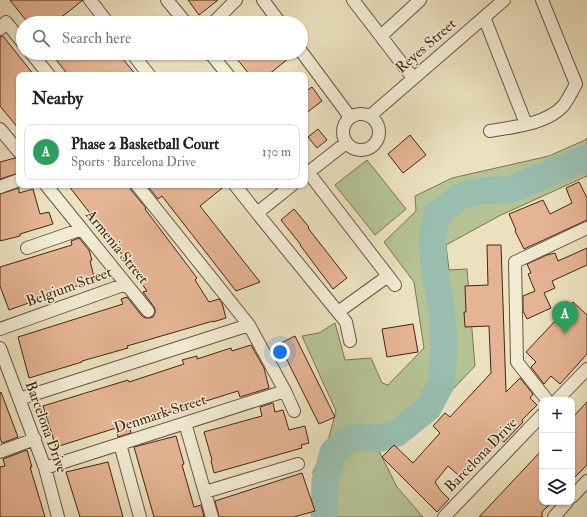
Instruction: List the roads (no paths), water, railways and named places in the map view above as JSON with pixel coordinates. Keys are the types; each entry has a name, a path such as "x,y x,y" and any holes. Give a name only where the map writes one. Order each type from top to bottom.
{"street":[{"path":"90,0 103,16"},
{"path":"167,0 180,16"},
{"path":"220,16 236,0"},
{"path":"263,0 275,16"},
{"path":"354,0 413,78"},
{"path":"381,36 420,0"},
{"name":"Reyes Street","path":"370,116 504,0"},
{"path":"490,131 526,124 544,119 556,113 564,105 576,84 542,0"},
{"path":"484,17 526,124"},
{"path":"0,29 6,22 16,34"},
{"path":"37,60 47,72"},
{"path":"137,60 147,72"},
{"path":"216,60 226,72"},
{"path":"308,60 350,117"},
{"path":"360,114 370,116 376,121 379,128 377,142 372,147 365,150 358,151 351,148 343,138 342,132 346,121 350,117 360,114"},
{"path":"0,129 16,148"},
{"path":"308,172 346,143"},
{"path":"308,174 391,280 338,312"},
{"path":"0,186 16,181"},
{"name":"Armenia Street","path":"48,188 148,311"},
{"path":"139,188 249,325 285,391 294,411"},
{"path":"237,188 346,322 350,341"},
{"path":"257,213 288,188"},
{"path":"546,397 517,362 515,262 587,228"},
{"path":"27,248 82,229"},
{"name":"Belgium Street","path":"0,329 126,284"},
{"path":"19,398 249,325"},
{"name":"Barcelona Drive","path":"0,348 45,468 58,517"},
{"path":"560,397 587,369"},
{"name":"Denmark Street","path":"45,468 285,391"},
{"name":"Barcelona Drive","path":"444,517 539,418"},
{"path":"185,423 212,517"},
{"path":"0,452 34,439"},
{"path":"120,444 140,517"},
{"path":"205,492 298,464"},
{"path":"575,494 587,481"},
{"path":"554,517 564,505"}],"waterway":[{"path":"324,517 325,482 333,452 346,441 358,437 381,438 397,433 428,408 441,384 444,348 442,312 435,273 432,238 438,213 461,196 481,191 511,189 587,158"}],"place":[{"name":"Phase 2 Basketball Court","path":"565,334"}]}
